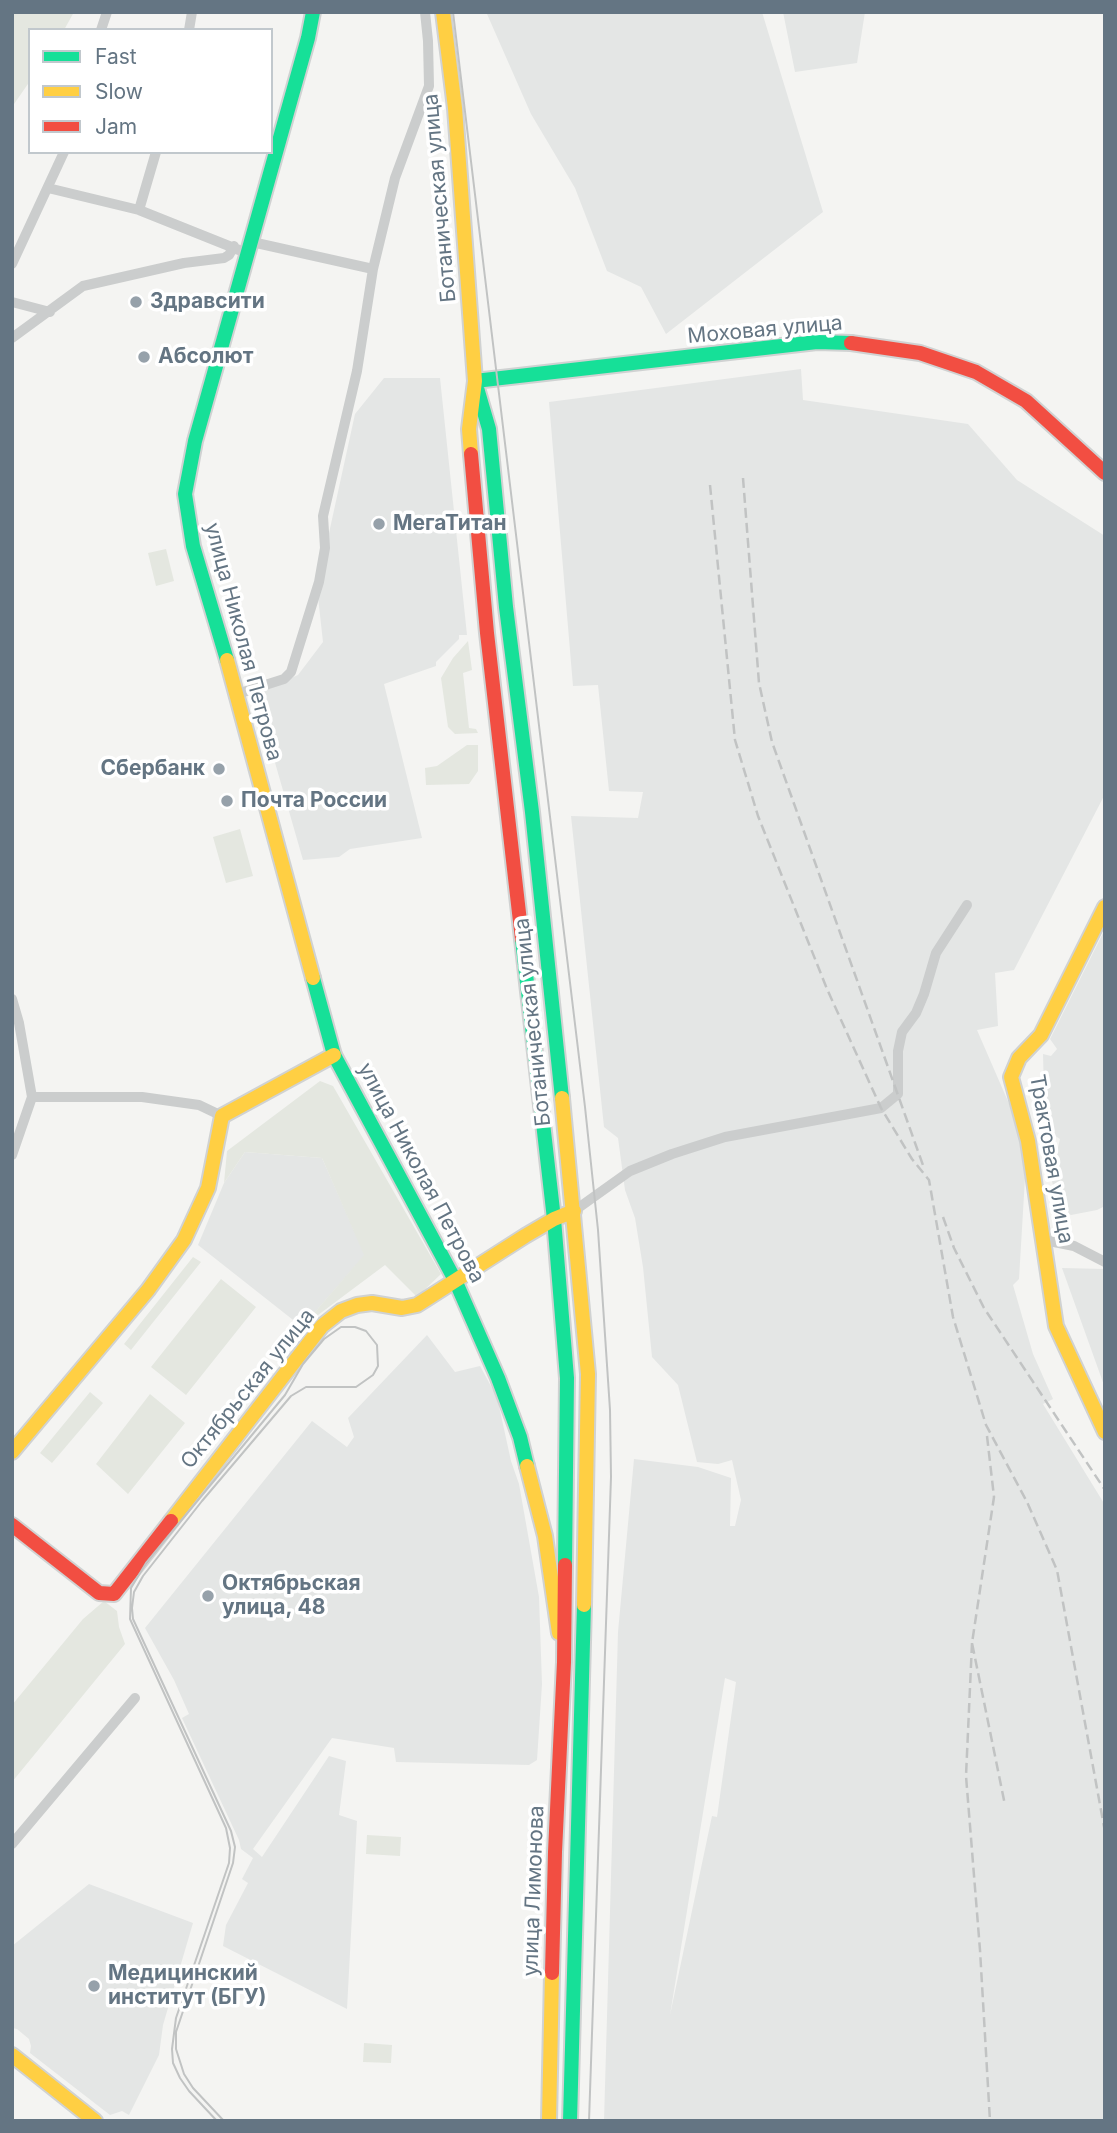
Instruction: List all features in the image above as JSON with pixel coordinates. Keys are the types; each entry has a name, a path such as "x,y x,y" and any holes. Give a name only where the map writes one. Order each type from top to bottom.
{"main road":[{"name":"улица Николая Петрова","path":"313,12 251,248 195,441 185,494 193,546 237,694 334,1055 456,1280 498,1378 520,1437 545,1536 564,1662"},
{"name":"Ботаническая улица","path":"443,12 454,108 475,381 469,429 487,633 554,1219 567,1378 564,1662"},
{"name":"Моховая улица","path":"475,381 817,342 866,344 920,353 976,372 999,384 1026,401 1105,472"},
{"name":"Ботаническая улица","path":"475,381 489,429 506,607 533,825 574,1211 588,1374 583,1663"},
{"name":"Трактовая улица","path":"1105,907 1041,1035 1019,1058 1012,1077 1028,1141 1056,1326 1105,1432"},
{"path":"12,1452 148,1290 184,1240 208,1188 222,1116 334,1055"},
{"name":"Октябрьская улица","path":"12,1525 99,1593 114,1594 322,1326 341,1311 357,1305 372,1303 412,1307 554,1219 574,1211"},
{"path":"564,1625 583,1625"},
{"name":"улица Лимонова","path":"549,2121 555,1852 564,1662"},
{"name":"улица Лимонова","path":"570,2121 575,1855 583,1663"},
{"path":"12,2055 95,2121"}],"street":[{"path":"237,694 284,679 291,672 324,562 323,516 357,371 373,269 394,178 429,86 425,12"},
{"path":"12,264 63,154"},
{"path":"139,210 155,154"},
{"path":"48,188 139,210 234,247 373,269"},
{"path":"12,338 83,286 184,262 224,258 234,247"},
{"path":"12,302 50,312"},
{"path":"574,1211 630,1171 671,1154 725,1137 881,1108 898,1094 898,1051 902,1032 916,1013 936,953 967,905"},
{"path":"12,999 32,1097 12,1155"},
{"path":"32,1097 142,1097 199,1105 222,1116"},
{"path":"1044,1240 1074,1246 1105,1262"},
{"path":"12,1844 135,1698"}],"shaded area":[{"path":"12,12 74,12 65,28 28,28 28,84 12,107"},
{"path":"762,12 823,212 666,334 641,287 607,271 575,188 531,114 487,14"},
{"path":"783,12 865,12 857,63 795,72"},
{"path":"801,369 803,400 968,424 1017,480 1105,536 1105,794 1014,970 995,973 998,1026 977,1030 1010,1106 1022,1142 1025,1178 1019,1279 1013,1285 1033,1354 1053,1399 1043,1404 1105,1505 1105,2121 604,2121 618,1632 634,1459 698,1467 731,1478 730,1526 735,1526 741,1500 732,1460 718,1464 697,1462 678,1385 652,1357 635,1218 625,1190 618,1138 604,1127 571,816 638,818 643,792 609,791 598,685 573,686 549,402","holes":["725,1678 736,1682 717,1817 712,1816 670,2015"]},
{"path":"384,378 440,378 467,635 459,635 459,639 436,662 436,666 384,684 422,838 350,849 339,857 303,860 255,693 298,675 323,642 317,588 355,414"},
{"path":"166,549 174,581 156,586 148,553"},
{"path":"468,641 472,670 463,673 469,728 476,729 478,733 455,734 448,727 441,678"},
{"path":"467,745 478,745 478,771 469,784 426,785 425,768 437,766"},
{"path":"240,829 253,876 226,883 213,837"},
{"path":"1105,929 1105,1206 1071,1215 1059,1210 1051,1177 1060,1139 1045,1129 1043,1054 1051,1056 1057,1049 1050,1039"},
{"path":"320,1081 333,1086 441,1274 417,1297 385,1265 302,1327 364,1255 322,1158 245,1152 224,1183 227,1151"},
{"path":"245,1152 322,1158 365,1255 302,1327 198,1245 224,1183"},
{"path":"193,1257 201,1262 131,1350 124,1344"},
{"path":"1062,1268 1105,1269 1105,1388"},
{"path":"221,1279 256,1307 186,1395 151,1367"},
{"path":"427,1335 455,1372 480,1366 497,1397 511,1461 519,1484 539,1597 542,1684 537,1760 529,1765 396,1762 394,1748 332,1738 253,1849 262,1857 329,1756 346,1761 339,1815 357,1821 347,2009 223,1946 226,1925 248,1883 242,1879 253,1858 241,1849 182,1718 189,1714 174,1680 145,1628 312,1421 347,1447 354,1437 348,1418"},
{"path":"90,1392 103,1403 52,1463 40,1453"},
{"path":"150,1394 185,1423 128,1494 96,1464"},
{"path":"104,1601 117,1611 125,1644 12,1782 12,1705 83,1619"},
{"path":"367,1835 401,1837 400,1856 366,1854"},
{"name":"Медицинский институт (БГУ)","path":"89,1884 193,1923 163,2025 159,2055 129,2115 122,2111 110,2115 30,2053 29,2039 12,2028 12,1946"},
{"path":"364,2043 392,2045 391,2063 363,2062"}],"tram line":[{"path":"453,12 585,1107 598,1230 610,1410 611,1477 589,2121"},
{"path":"217,2121 180,2078 173,2063 172,2049 176,2018 229,1863 230,1848 226,1828 130,1619 131,1588 146,1563 285,1395 303,1364 324,1339 341,1327 355,1327 366,1331 377,1345 378,1366 373,1375 356,1387 306,1387 291,1396 202,1501 143,1576 134,1592 133,1619 231,1831 235,1847 233,1863 176,2032 176,2049 184,2074 193,2088 224,2121"}],"railway":[{"path":"743,478 759,683 772,742 924,1168"},
{"path":"710,485 735,740 758,816 827,989 881,1108 912,1159 929,1180 953,1317 986,1425 1027,1502 1057,1570 1105,1832"},
{"path":"943,1217 954,1248 984,1308 1105,1490"},
{"path":"987,1436 994,1497 972,1643 1005,1805"},
{"path":"972,1643 966,1776 990,2121"}],"traffic: fast":[{"path":"227,660 193,546 185,494 195,441 313,12"},
{"path":"475,381 817,342 851,343"},
{"path":"477,388 489,429 506,607 532,812 562,1098"},
{"path":"522,939 554,1219 567,1378 565,1565"},
{"path":"313,978 334,1055 455,1280 498,1378 520,1437 527,1466"},
{"path":"570,2121 584,1605"}],"traffic: slow":[{"path":"443,12 455,108 475,381 469,429 471,454"},
{"path":"227,660 313,978"},
{"path":"1105,907 1041,1035 1019,1058 1011,1077 1028,1141 1056,1326 1105,1432"},
{"path":"12,1452 148,1290 184,1240 208,1188 222,1116 334,1055"},
{"path":"562,1098 588,1374 584,1605"},
{"path":"171,1521 322,1326 341,1311 372,1303 402,1308 417,1305 525,1236 574,1211"},
{"path":"527,1466 545,1536 559,1633"},
{"path":"549,2121 552,1973"},
{"path":"12,2055 95,2121"}],"traffic: jam":[{"path":"851,343 920,353 976,372 1026,401 1105,473"},
{"path":"471,454 487,633 522,939"},
{"path":"12,1525 99,1593 114,1594 171,1521"},
{"path":"552,1973 565,1565"}],"place":[{"name":"Здравсити","path":"136,302"},
{"name":"Абсолют","path":"144,357"},
{"name":"МегаТитан","path":"379,524"},
{"name":"Сбербанк","path":"219,769"},
{"name":"Почта России","path":"227,801"},
{"name":"Октябрьская улица, 48","path":"208,1596"},
{"name":"Медицинский институт (БГУ)","path":"94,1986"}]}
